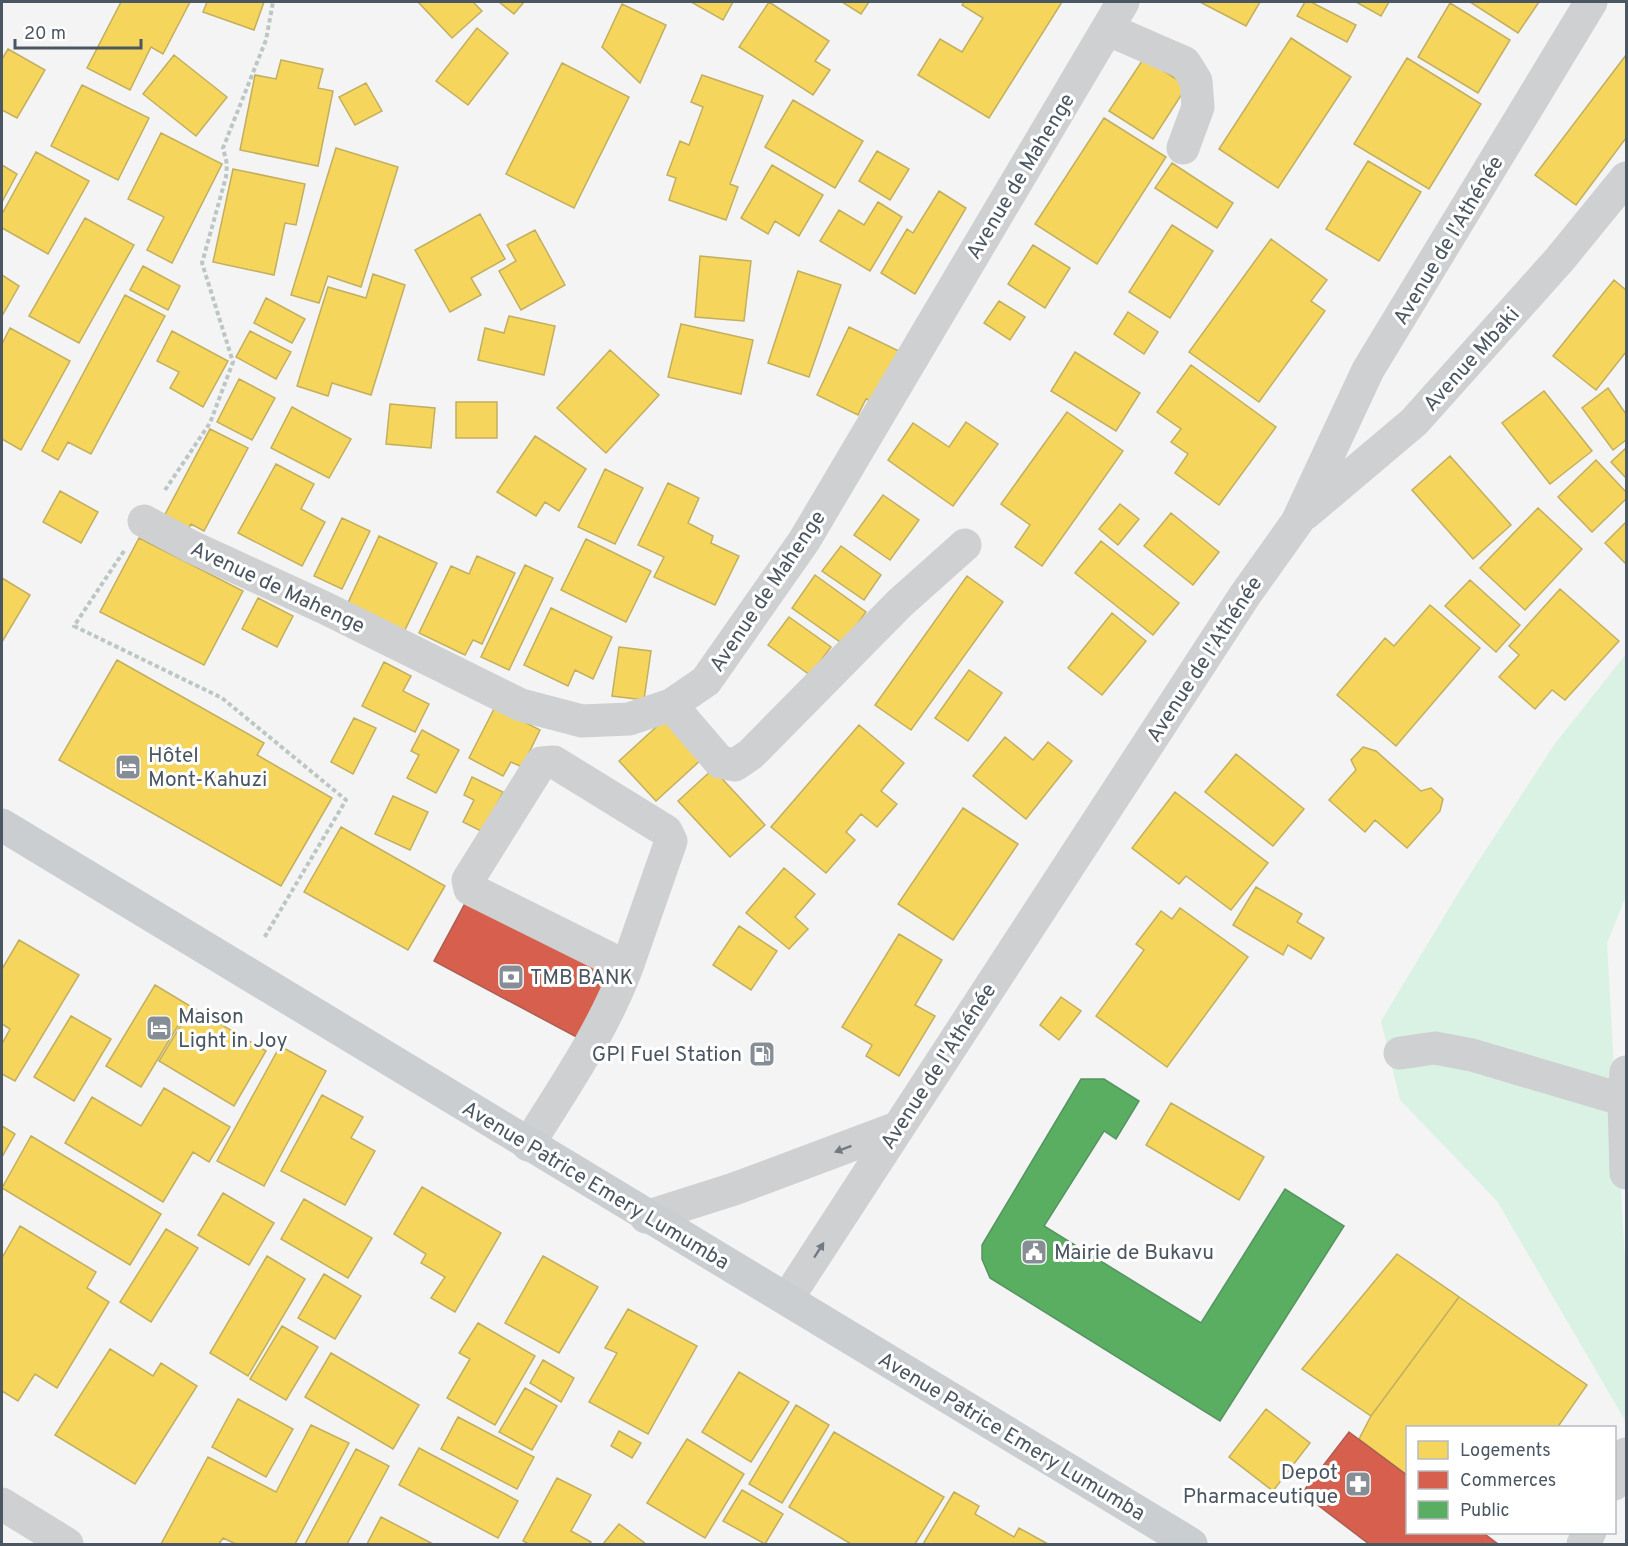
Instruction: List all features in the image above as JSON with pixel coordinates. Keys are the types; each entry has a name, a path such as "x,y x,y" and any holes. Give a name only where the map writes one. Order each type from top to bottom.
{"main road":[{"name":"Avenue Patrice Emery Lumumba","path":"2,825 1191,1545"}],"street":[{"name":"Avenue de l'Athénée","path":"787,1299 1238,605 1297,522 1368,370 1591,2"},
{"path":"1115,15 1185,63 1196,81 1198,107 1183,148"},
{"name":"Avenue de Mahenge","path":"144,521 192,547 325,608 521,705 582,721 629,719 671,705 706,681 804,541 1115,15"},
{"name":"Avenue Mbaki","path":"1297,522 1414,422 1560,259 1626,178"},
{"path":"671,705 720,762 735,765 751,754 900,603 965,545"},
{"path":"528,1145 592,1043 617,993 627,967 671,841 666,831 554,762 541,763 468,880 470,890 627,967"},
{"path":"1401,1053 1435,1048 1625,1086 1626,1173"},
{"path":"646,1217 734,1190 897,1128"},
{"path":"1616,1479 1626,1454"},
{"path":"2,1504 67,1545"}],"green space":[{"path":"1626,654 1626,896 1607,943 1626,1279 1626,1422 1497,1201 1400,1100 1381,1021 1465,882 1554,745"}],"building: Logements":[{"path":"121,2 190,2 163,54 151,47 130,90 87,68"},
{"path":"207,2 264,2 254,30 203,12"},
{"path":"418,2 473,2 482,11 452,38"},
{"path":"499,2 524,2 514,14"},
{"path":"691,2 733,2 723,20"},
{"path":"769,2 829,41 815,61 830,70 813,95 739,47"},
{"path":"842,2 869,2 861,14"},
{"path":"964,2 1062,2 989,118 918,75 940,39 962,52 983,18 962,5"},
{"path":"1200,2 1260,2 1246,26"},
{"path":"1305,2 1311,2 1356,25 1347,42 1297,16"},
{"path":"1356,2 1389,2 1381,16"},
{"path":"1470,2 1539,2 1518,33"},
{"path":"1450,3 1510,40 1478,93 1418,57"},
{"path":"622,4 666,25 640,83 602,47"},
{"path":"477,28 508,53 468,105 436,81"},
{"path":"1291,38 1351,77 1278,188 1219,149"},
{"path":"8,49 45,70 17,118 2,110 2,59"},
{"path":"174,55 227,97 196,136 143,94"},
{"path":"1626,55 1626,138 1576,205 1535,175"},
{"path":"1144,58 1187,86 1153,139 1109,111"},
{"path":"1407,58 1481,104 1429,189 1354,144"},
{"path":"281,60 323,69 318,88 333,91 318,166 240,150 255,75 276,79"},
{"path":"562,63 629,97 574,208 506,174"},
{"path":"702,75 763,96 730,184 738,187 726,220 669,200 676,178 667,175 680,141 689,145 703,107 691,102"},
{"path":"366,83 382,111 355,125 339,97"},
{"path":"82,85 149,118 118,180 51,146"},
{"path":"793,100 863,141 835,188 765,147"},
{"path":"1104,118 1166,157 1097,264 1035,224"},
{"path":"161,133 222,164 172,263 147,250 164,217 128,199"},
{"path":"336,148 398,167 361,287 328,276 319,303 291,295"},
{"path":"877,151 909,169 890,200 859,181"},
{"path":"36,152 89,181 48,254 2,228 2,214"},
{"path":"1368,161 1421,192 1379,261 1326,229"},
{"path":"1172,163 1233,203 1217,228 1155,188"},
{"path":"2,165 17,174 2,202"},
{"path":"772,165 823,195 799,236 775,221 768,234 741,218"},
{"path":"233,169 305,184 296,225 285,223 274,275 213,262"},
{"path":"939,191 966,208 915,294 881,273 907,229 913,233"},
{"path":"878,202 902,217 870,271 820,241 839,210 864,225"},
{"path":"480,214 505,259 471,278 481,295 450,312 415,250"},
{"path":"85,218 134,245 79,343 29,316"},
{"path":"1172,225 1213,251 1170,318 1129,292"},
{"path":"535,230 565,285 521,310 499,271 516,261 507,245"},
{"path":"1271,239 1327,280 1311,301 1325,311 1259,402 1189,352"},
{"path":"1033,245 1070,268 1045,308 1008,284"},
{"path":"700,256 751,261 744,321 695,317"},
{"path":"143,266 180,286 168,310 130,290"},
{"path":"798,271 841,285 809,377 768,363"},
{"path":"373,274 405,285 371,395 332,383 328,396 297,386 328,287 366,298"},
{"path":"2,275 19,286 2,316"},
{"path":"1614,280 1626,290 1626,352 1596,390 1553,356"},
{"path":"125,295 165,316 91,454 68,442 58,460 42,451"},
{"path":"266,298 305,319 292,343 254,323"},
{"path":"999,301 1025,317 1010,340 984,323"},
{"path":"1128,312 1158,332 1144,354 1114,334"},
{"path":"509,316 555,326 544,375 478,360 485,328 504,333"},
{"path":"681,324 753,340 741,394 668,377"},
{"path":"849,327 899,351 874,402 866,399 858,415 817,395"},
{"path":"10,328 70,361 21,450 2,439 2,344"},
{"path":"172,331 228,361 203,407 170,388 179,372 157,361"},
{"path":"250,331 291,352 276,379 236,357"},
{"path":"610,350 659,395 606,453 557,408"},
{"path":"1075,352 1140,393 1116,431 1051,391"},
{"path":"1191,365 1276,427 1219,505 1175,473 1188,454 1171,442 1181,429 1157,412"},
{"path":"239,379 275,398 252,440 217,422"},
{"path":"1608,388 1626,414 1626,440 1613,450 1582,408"},
{"path":"1544,391 1592,451 1550,484 1502,423"},
{"path":"456,402 497,402 497,438 456,438"},
{"path":"390,404 435,408 431,448 386,444"},
{"path":"292,407 351,439 329,478 271,448"},
{"path":"1067,412 1123,451 1042,566 1015,547 1030,525 1001,504"},
{"path":"966,422 998,444 953,506 888,460 913,423 949,447"},
{"path":"210,429 248,448 204,531 191,524 186,532 162,520"},
{"path":"535,436 586,469 559,511 545,502 536,516 497,492"},
{"path":"1626,448 1626,478 1611,462"},
{"path":"1450,456 1511,525 1473,559 1412,490"},
{"path":"1596,460 1626,492 1626,499 1592,532 1558,497"},
{"path":"276,464 314,484 301,509 325,522 302,566 238,533"},
{"path":"605,469 643,488 615,544 578,527"},
{"path":"668,483 699,498 688,523 713,536 711,543 739,556 715,605 654,577 664,557 638,545"},
{"path":"60,491 98,512 81,543 43,522"},
{"path":"883,495 919,520 890,560 854,535"},
{"path":"1120,504 1139,519 1118,545 1099,529"},
{"path":"1538,508 1582,549 1525,610 1480,568"},
{"path":"1171,513 1219,552 1193,585 1144,546"},
{"path":"342,518 370,531 342,589 314,576"},
{"path":"1626,522 1626,564 1605,543"},
{"path":"379,536 437,563 403,634 346,607"},
{"path":"139,538 243,591 204,665 100,612"},
{"path":"586,539 651,571 626,622 561,590"},
{"path":"1101,541 1179,603 1153,635 1075,573"},
{"path":"841,546 881,575 864,600 822,571"},
{"path":"477,556 515,573 482,644 473,640 465,655 419,633 451,566 469,574"},
{"path":"525,565 553,578 509,670 481,657"},
{"path":"815,575 866,612 843,644 792,608"},
{"path":"967,576 1003,602 911,730 875,705"},
{"path":"2,578 30,595 2,642"},
{"path":"1470,580 1520,625 1496,652 1445,606"},
{"path":"1560,589 1619,641 1565,700 1552,690 1535,709 1499,677 1519,655 1509,646"},
{"path":"258,598 293,616 277,647 242,629"},
{"path":"1430,605 1480,648 1396,746 1337,695 1385,638 1394,646"},
{"path":"551,608 612,637 593,679 575,670 568,686 524,665"},
{"path":"1112,613 1146,641 1102,695 1068,668"},
{"path":"789,617 831,647 810,675 768,645"},
{"path":"619,647 651,651 644,700 612,696"},
{"path":"117,660 264,743 257,755 332,798 281,886 59,760"},
{"path":"384,662 411,676 403,691 429,704 415,732 362,706"},
{"path":"969,670 1002,693 968,741 935,718"},
{"path":"495,707 540,730 522,767 511,762 503,776 469,758"},
{"path":"354,718 376,728 353,774 331,762"},
{"path":"666,718 703,758 656,801 619,761"},
{"path":"859,725 904,763 881,791 897,804 877,827 861,814 846,832 855,840 826,873 771,827"},
{"path":"422,730 459,750 436,793 407,778 419,755 411,751"},
{"path":"1005,737 1033,760 1048,742 1072,761 1026,819 973,776"},
{"path":"1363,747 1376,751 1421,791 1431,788 1443,799 1440,811 1407,848 1375,820 1365,832 1329,800 1356,770 1351,760"},
{"path":"1236,754 1304,809 1273,846 1205,792"},
{"path":"713,769 765,825 730,857 678,801"},
{"path":"472,777 503,792 483,832 463,822 474,800 464,795"},
{"path":"1175,792 1268,863 1231,910 1186,876 1179,884 1132,848"},
{"path":"393,796 428,812 410,850 375,834"},
{"path":"963,808 1018,844 953,940 898,904"},
{"path":"341,827 445,886 408,950 304,892"},
{"path":"784,868 815,894 795,917 808,929 789,949 746,913"},
{"path":"1256,887 1302,914 1297,922 1324,938 1311,959 1288,945 1283,955 1233,925"},
{"path":"1180,908 1248,957 1167,1067 1096,1016 1144,950 1136,944 1161,911 1172,919"},
{"path":"739,926 777,951 751,990 713,965"},
{"path":"899,934 942,960 915,1005 935,1016 899,1076 866,1056 872,1045 842,1027"},
{"path":"19,940 79,975 15,1081 2,1074 2,1044 10,1029 2,1024 2,969"},
{"path":"155,985 190,1006 141,1087 106,1066"},
{"path":"1061,997 1081,1011 1059,1040 1040,1025"},
{"path":"192,1007 266,1051 234,1106 159,1061"},
{"path":"71,1016 111,1039 74,1101 34,1077"},
{"path":"280,1046 326,1071 264,1186 217,1161"},
{"path":"164,1088 230,1127 209,1162 193,1152 163,1202 65,1143 92,1097 141,1126"},
{"path":"322,1095 363,1117 351,1138 375,1151 345,1205 281,1171"},
{"path":"1171,1103 1264,1157 1239,1200 1146,1145"},
{"path":"2,1126 15,1134 2,1157"},
{"path":"31,1136 161,1214 130,1265 2,1188"},
{"path":"422,1187 501,1233 455,1312 431,1298 445,1277 421,1263 426,1254 394,1234"},
{"path":"223,1193 274,1223 249,1265 198,1235"},
{"path":"304,1199 372,1238 348,1278 281,1239"},
{"path":"20,1226 96,1272 87,1288 109,1302 57,1388 35,1374 18,1401 2,1391 2,1258"},
{"path":"166,1229 198,1248 151,1322 120,1302"},
{"path":"1397,1254 1459,1297 1371,1416 1302,1369"},
{"path":"267,1256 305,1279 248,1376 210,1353"},
{"path":"543,1256 598,1287 559,1353 505,1323"},
{"path":"324,1274 361,1296 335,1339 298,1318"},
{"path":"1459,1297 1587,1385 1558,1426 1406,1426 1406,1474 1359,1439 1371,1416"},
{"path":"628,1309 697,1346 648,1434 589,1402 617,1353 605,1348"},
{"path":"478,1323 535,1356 495,1425 447,1398 470,1359 459,1353"},
{"path":"282,1326 318,1347 286,1400 250,1379"},
{"path":"110,1349 153,1376 161,1363 197,1386 135,1484 55,1435"},
{"path":"331,1353 419,1405 393,1449 305,1397"},
{"path":"543,1360 574,1378 561,1402 530,1383"},
{"path":"739,1372 789,1402 751,1462 702,1432"},
{"path":"525,1388 557,1406 532,1450 499,1432"},
{"path":"238,1399 293,1429 266,1477 212,1447"},
{"path":"796,1405 829,1425 782,1503 749,1484"},
{"path":"1266,1409 1310,1443 1273,1491 1229,1457"},
{"path":"458,1417 534,1457 517,1489 441,1449"},
{"path":"311,1425 349,1443 295,1544 236,1544 223,1538 219,1544 161,1544 208,1457 276,1492"},
{"path":"619,1431 641,1443 632,1458 611,1446"},
{"path":"834,1432 944,1497 915,1544 851,1544 789,1507"},
{"path":"687,1439 744,1474 705,1538 647,1503"},
{"path":"419,1448 518,1501 498,1538 399,1485"},
{"path":"356,1449 389,1466 347,1544 305,1544"},
{"path":"557,1478 591,1495 571,1531 591,1542 589,1544 529,1544 523,1541"},
{"path":"742,1490 783,1514 765,1544 723,1521"},
{"path":"954,1492 979,1506 975,1514 1014,1537 1019,1528 1048,1544 923,1544"},
{"path":"381,1517 433,1544 367,1544"},
{"path":"619,1524 646,1544 603,1544"}],"building: Commerces":[{"path":"469,896 619,976 584,1041 434,961"},
{"name":"Depot Pharmaceutique","path":"1349,1432 1406,1475 1406,1534 1485,1534 1498,1544 1369,1544 1302,1493"}],"building: Public":[{"name":"Mairie de Bukavu","path":"1081,1079 1104,1079 1139,1101 1116,1139 1104,1131 1044,1226 1201,1323 1285,1189 1344,1226 1220,1421 990,1278 982,1259 982,1245"},
{"name":"Mairie de Bukavu","path":"1081,1079 1104,1079 1139,1101 1116,1139 1104,1131 1044,1226 1201,1323 1285,1189 1344,1226 1220,1421 990,1278 982,1259 982,1245"}],"place":[{"name":"Hôtel Mont-Kahuzi","path":"128,767"},
{"name":"TMB BANK","path":"511,977"},
{"name":"Maison Light in Joy","path":"159,1028"},
{"name":"GPI Fuel Station","path":"762,1054"},
{"name":"Mairie de Bukavu","path":"1034,1252"},
{"name":"Depot Pharmaceutique","path":"1358,1484"}]}
